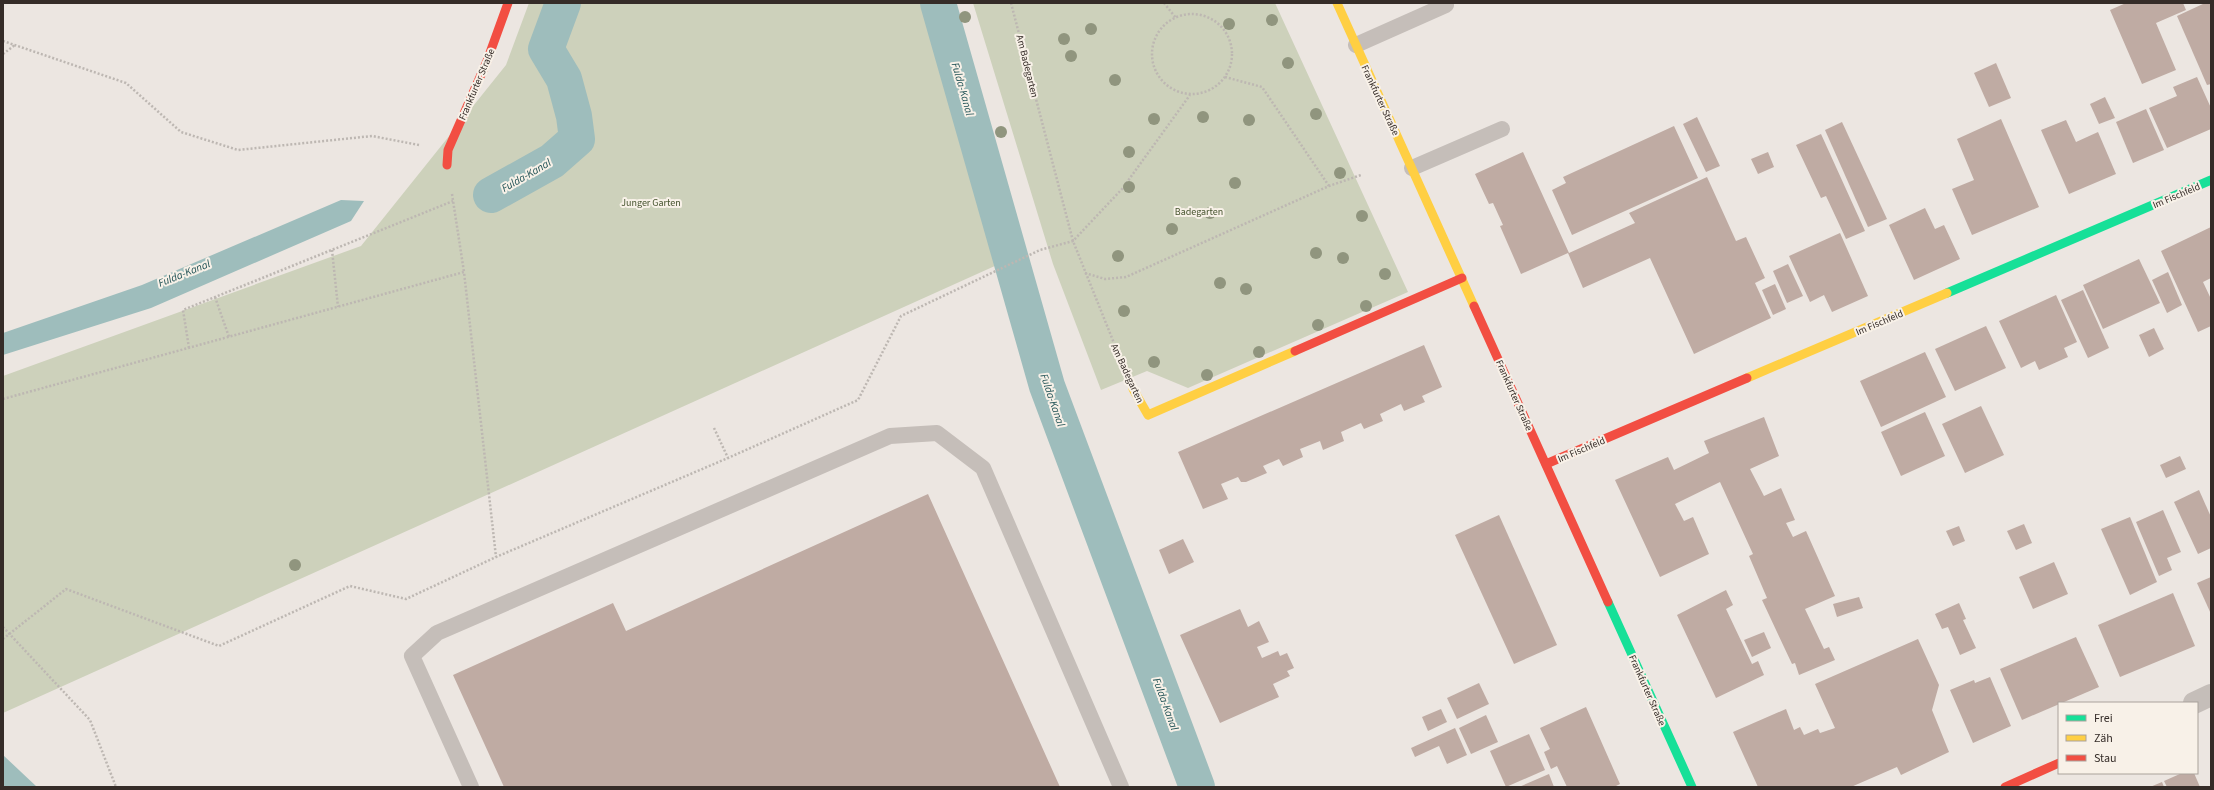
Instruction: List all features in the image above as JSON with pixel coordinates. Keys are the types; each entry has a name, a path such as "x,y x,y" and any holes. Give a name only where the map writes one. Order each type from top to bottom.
{"street":[{"name":"Frankfurter Straße","path":"447,165 448,150 487,61 508,3"},
{"name":"Frankfurter Straße","path":"1336,3 1692,787"},
{"name":"Im Fischfeld","path":"1546,464 2211,180"},
{"name":"Am Badegarten","path":"1133,390 1148,415 1462,278"},
{"path":"2196,702 2211,695"},
{"path":"2005,787 2058,763"}],"lane":[{"path":"1356,45 1446,5"},
{"path":"1412,168 1502,129"},
{"path":"471,787 412,656 438,634 890,436 938,433 982,468 1121,787"}],"path":[{"name":"Am Badegarten","path":"1010,3 1073,241 1084,273 1133,390"},
{"path":"1164,3 1176,18"},
{"path":"1188,15 1201,15 1213,20 1223,28 1230,40 1232,52 1231,65 1225,77 1210,90 1190,95 1177,91 1165,84 1157,74 1153,61 1153,47 1157,36 1165,25 1176,18 1188,15"},
{"path":"3,41 126,83 181,132 238,150 372,136 448,150"},
{"path":"3,54 15,45"},
{"path":"1225,77 1262,87 1329,186"},
{"path":"3,639 66,589 219,646 350,586 406,599 496,557 728,458 858,400 901,316 1040,250 1073,241 1122,189 1190,95"},
{"path":"447,165 464,272 496,557"},
{"path":"1084,273 1105,279 1126,277 1329,186 1361,175"},
{"path":"189,348 183,310 453,201"},
{"path":"332,250 338,307"},
{"path":"3,399 464,272"},
{"path":"215,297 229,337"},
{"path":"714,428 728,458"},
{"path":"3,627 90,720 116,787"}],"green space":[{"name":"Junger Garten","path":"529,3 924,3 997,265 3,713 3,376 361,246 506,65"},
{"name":"Badegarten","path":"973,3 1275,3 1408,292 1188,388 1147,371 1101,390 1053,264"}],"water":[{"path":"341,200 364,201 351,221 151,308 3,355 3,333 142,285"},
{"path":"3,755 37,787 3,787"}],"building":[{"path":"2126,3 2183,3 2186,10 2156,23 2176,70 2142,84 2110,10"},
{"path":"2205,3 2211,3 2211,84 2207,85 2177,16"},
{"path":"1996,63 2011,98 1989,107 1974,73"},
{"path":"2197,77 2211,108 2211,129 2167,148 2149,108 2177,96 2173,87"},
{"path":"2105,97 2115,118 2099,124 2090,104"},
{"path":"2146,109 2164,150 2133,163 2116,122"},
{"path":"1697,117 1720,166 1706,172 1683,124"},
{"path":"2001,119 2039,207 1972,235 1952,189 1974,180 1957,139"},
{"path":"2066,120 2076,142 2098,132 2116,174 2069,194 2041,130"},
{"path":"1842,122 1887,219 1868,227 1825,130"},
{"path":"1674,126 1698,178 1572,235 1552,190 1566,183 1563,177"},
{"path":"1821,134 1865,231 1846,239 1826,196 1821,198 1796,145"},
{"path":"1523,152 1569,253 1635,223 1629,213 1707,177 1736,241 1746,237 1765,278 1755,283 1771,318 1694,354 1650,258 1583,288 1568,253 1521,274 1500,226 1503,225 1493,203 1489,204 1475,174"},
{"path":"1768,152 1774,167 1758,174 1751,159"},
{"path":"1925,208 1935,229 1944,225 1960,259 1914,280 1889,225"},
{"path":"2211,227 2211,278 2203,282 2211,299 2211,326 2198,332 2161,251"},
{"path":"1840,233 1868,296 1832,312 1824,295 1810,302 1789,256"},
{"path":"2139,259 2160,303 2103,329 2083,285"},
{"path":"1788,264 1803,296 1787,303 1773,271"},
{"path":"2168,272 2182,305 2167,313 2152,280"},
{"path":"1775,284 1786,309 1773,315 1762,290"},
{"path":"2083,290 2109,348 2088,358 2061,300"},
{"path":"2056,295 2077,342 2064,348 2068,357 2039,370 2035,361 2021,368 1999,321"},
{"path":"1986,326 2006,368 1955,391 1935,349"},
{"path":"2154,328 2164,349 2149,357 2139,335"},
{"path":"1424,345 1442,387 1422,396 1425,402 1404,411 1401,404 1380,414 1383,421 1364,429 1361,423 1341,432 1344,441 1323,450 1320,441 1300,449 1303,457 1283,466 1279,459 1263,466 1267,473 1246,482 1241,482 1238,477 1221,484 1228,499 1203,509 1178,452"},
{"path":"1925,352 1946,397 1881,427 1860,381"},
{"path":"1981,406 2004,455 1965,473 1942,424"},
{"path":"1925,412 1945,456 1901,476 1881,432"},
{"path":"1764,417 1779,456 1750,469 1764,496 1781,488 1795,520 1786,523 1793,537 1806,531 1835,596 1805,609 1824,649 1829,647 1835,660 1799,675 1795,663 1792,664 1762,600 1767,598 1749,556 1753,554 1720,482 1675,504 1684,521 1693,517 1709,554 1660,577 1615,480 1668,457 1674,470 1709,453 1704,441"},
{"path":"2180,456 2186,469 2166,478 2160,465"},
{"path":"2199,490 2211,517 2211,548 2198,554 2174,502"},
{"path":"928,494 1060,787 504,787 453,675 613,603 626,631"},
{"path":"2163,510 2181,552 2167,558 2172,570 2159,576 2136,522"},
{"path":"1499,515 1557,645 1514,664 1455,535"},
{"path":"2130,517 2157,582 2130,595 2101,529"},
{"path":"2024,524 2032,543 2016,550 2007,531"},
{"path":"1959,526 1965,541 1953,546 1946,531"},
{"path":"1183,539 1194,562 1169,574 1159,550"},
{"path":"2054,562 2068,594 2033,609 2019,577"},
{"path":"2211,577 2211,614 2197,583"},
{"path":"1726,590 1733,605 1726,609 1752,664 1758,661 1764,675 1716,698 1677,615"},
{"path":"2173,593 2195,646 2120,677 2098,625"},
{"path":"1859,597 1863,608 1837,617 1833,604"},
{"path":"1959,603 1966,619 1963,620 1976,648 1960,655 1948,627 1942,629 1935,614"},
{"path":"1240,609 1248,627 1259,621 1269,642 1257,647 1262,658 1278,651 1280,656 1287,653 1294,668 1287,671 1290,676 1273,684 1279,697 1220,723 1180,635"},
{"path":"1764,632 1771,648 1752,657 1744,640"},
{"path":"2076,637 2099,687 2064,702 2058,702 2058,705 2022,720 2000,669"},
{"path":"1918,639 1939,685 1932,710 1949,752 1901,775 1897,767 1851,787 1758,787 1733,732 1786,709 1794,730 1800,727 1804,735 1818,729 1820,733 1835,728 1815,684"},
{"path":"1990,677 2011,726 1973,743 1950,690 1974,680 1975,683"},
{"path":"1479,683 1489,704 1457,719 1447,698"},
{"path":"1586,707 1620,784 1614,787 1567,787 1557,766 1551,769 1544,752 1550,749 1540,728"},
{"path":"1441,709 1447,722 1428,731 1422,717"},
{"path":"1486,715 1498,742 1471,754 1459,728"},
{"path":"1455,728 1467,755 1447,764 1439,746 1415,757 1411,748"},
{"path":"1529,734 1545,770 1506,787 1490,751"},
{"path":"1549,774 1554,787 1519,787"},
{"path":"2180,774 2194,774 2200,787 2167,787 2164,781"},
{"path":"2162,782 2164,787 2150,787"}],"waterway":[{"name":"Fulda-Kanal","path":"491,195 552,161 577,139 574,116 564,79 546,49 563,3"},
{"name":"Fulda-Kanal","path":"938,3 1047,386 1197,787"}],"traffic: fast":[{"path":"1947,293 2211,180"},
{"path":"1608,602 1692,787"}],"traffic: slow":[{"path":"1337,3 1474,306"},
{"path":"1747,378 1947,293"},
{"path":"1133,389 1148,415 1295,351"}],"traffic: jam":[{"path":"447,165 448,150 487,61 508,3"},
{"path":"1295,351 1462,278"},
{"path":"1474,306 1608,602"},
{"path":"1546,464 1747,378"},
{"path":"2005,787 2058,763"}]}
